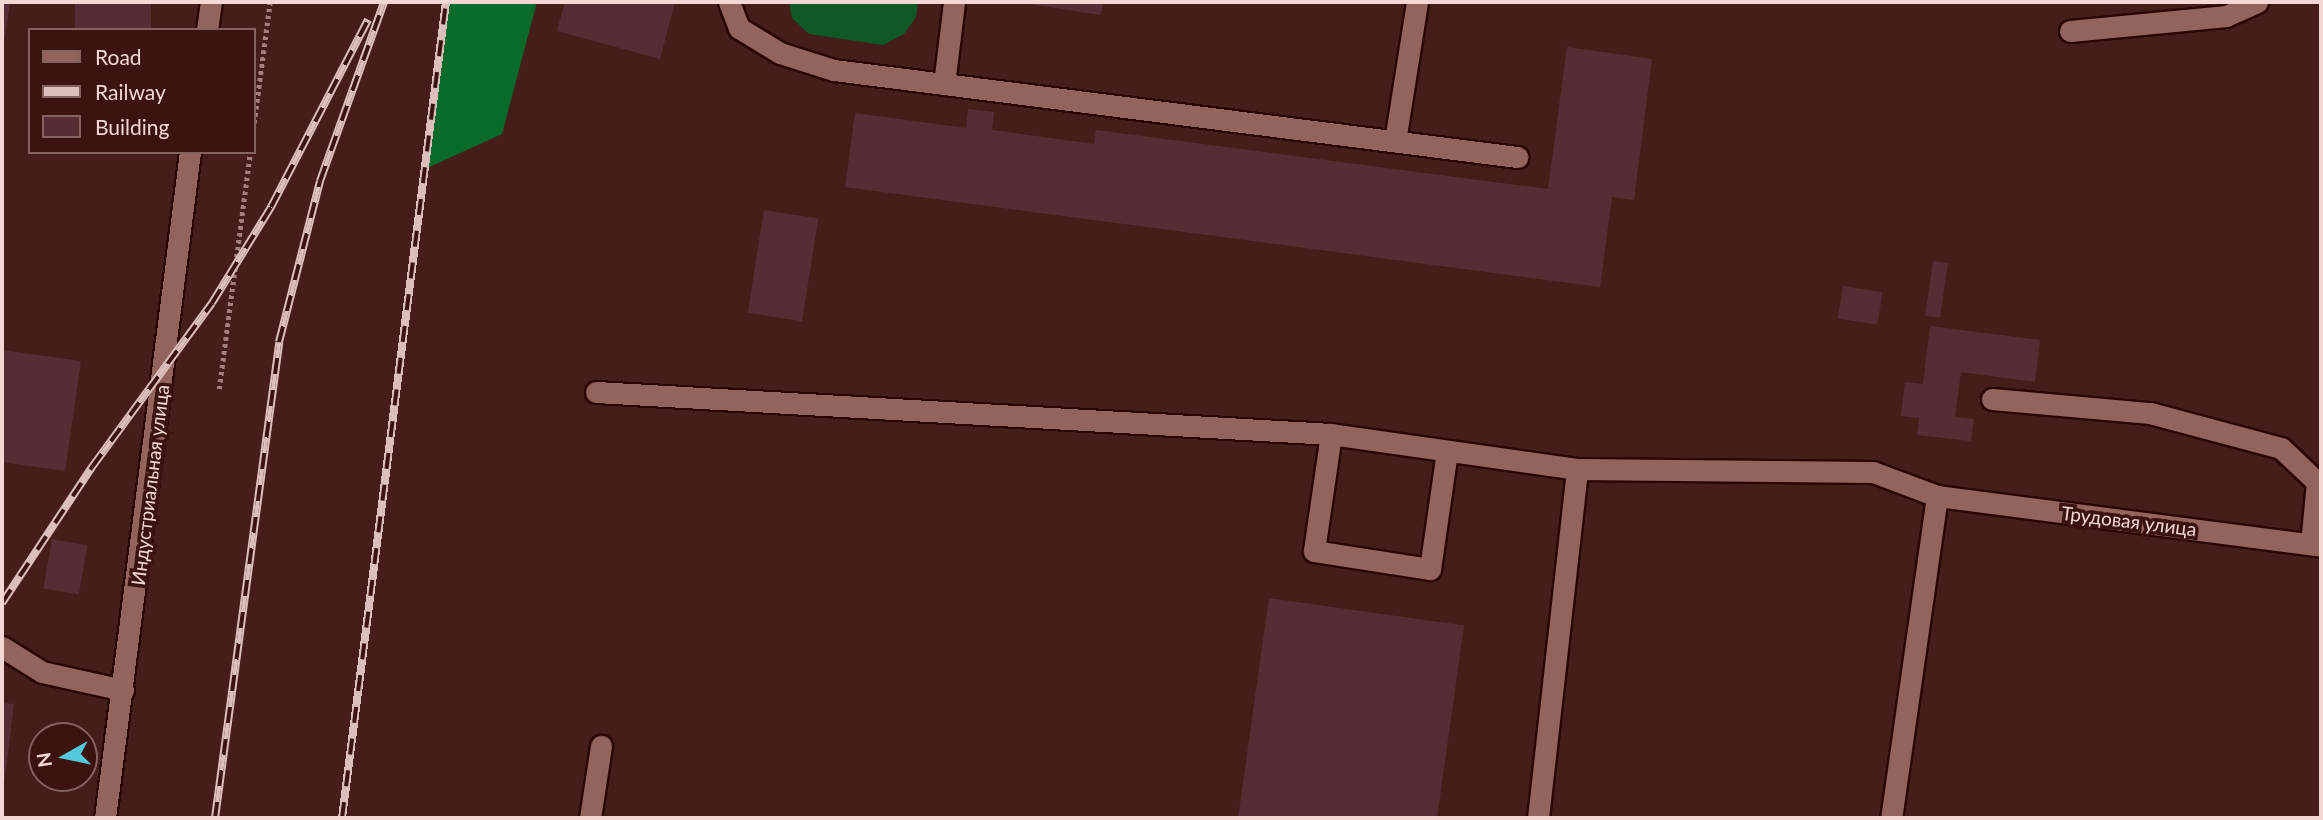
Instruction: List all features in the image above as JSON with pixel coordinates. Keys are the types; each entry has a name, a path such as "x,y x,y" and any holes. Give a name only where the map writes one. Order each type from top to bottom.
{"main road":[{"path":"207,28 211,2"},
{"path":"729,2 739,28 780,53 834,70 1517,157"},
{"path":"944,84 954,2"},
{"path":"1395,141 1416,2"},
{"path":"2070,32 2226,16 2257,2"},
{"name":"Индустриальная улица","path":"105,818 190,154"},
{"name":"Трудовая улица","path":"596,392 1331,435 1577,469 1873,472 1937,496 2316,545"},
{"path":"1992,400 2150,413 2281,448 2316,482 2316,545"},
{"path":"1331,435 1314,551 1430,569 1447,451"},
{"path":"1538,818 1577,469"},
{"path":"1891,818 1937,496"},
{"path":"2,647 42,672 123,690"},
{"path":"590,818 601,746"}],"path":[{"path":"256,108 270,2"},
{"path":"219,389 250,154"}],"green space":[{"path":"447,2 537,2 502,134 425,169"},
{"path":"789,2 918,2 916,17 904,34 883,45 809,34 792,18"}],"building":[{"path":"2,2 10,2 3,49 2,49"},
{"path":"75,2 151,2 151,28 75,28"},
{"path":"565,2 675,2 660,59 557,31"},
{"path":"1017,2 1103,2 1101,15"},
{"path":"1567,47 1652,59 1634,200 1612,197 1600,287 845,187 855,113 966,128 968,109 994,112 992,130 1094,144 1096,130 1548,189"},
{"path":"764,210 818,219 802,321 748,313"},
{"path":"1933,261 1948,263 1940,318 1925,315"},
{"path":"1843,286 1883,292 1877,325 1838,319"},
{"path":"1930,326 2040,340 2035,382 1961,372 1955,417 1974,419 1971,441 1917,435 1919,418 1901,416 1905,382 1923,384"},
{"path":"2,350 81,361 65,471 2,462"},
{"path":"52,539 87,545 79,594 43,588"},
{"path":"1269,598 1464,625 1437,818 1238,818"},
{"path":"2,703 14,704 3,792 2,792"}],"railway":[{"path":"215,818 279,342 320,181 384,2"},
{"path":"342,818 446,2"},
{"path":"2,603 92,467 212,303 271,207 368,20"}]}
